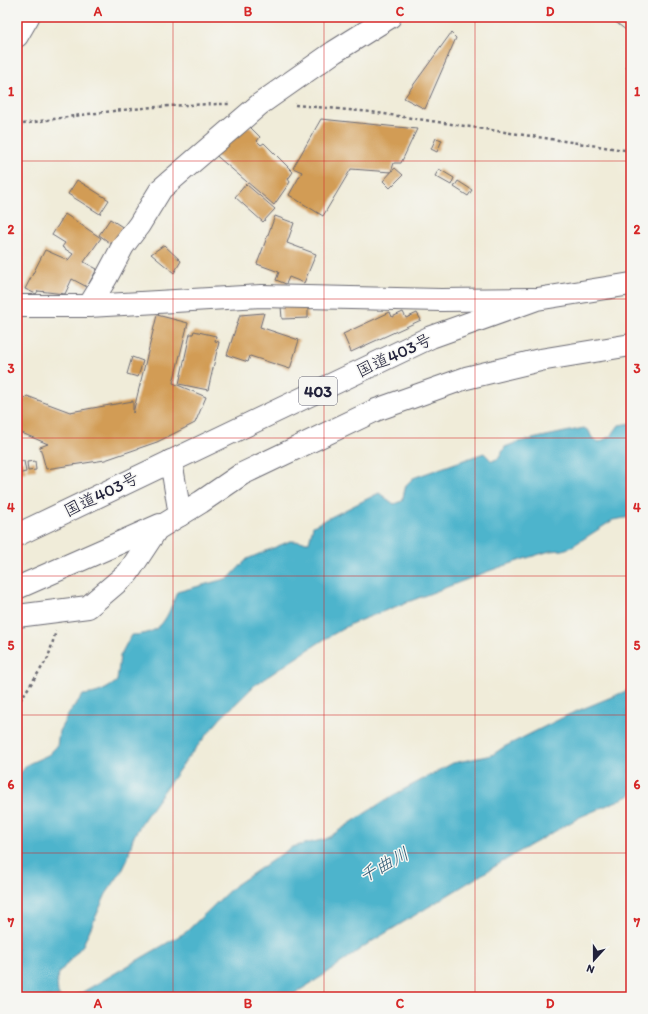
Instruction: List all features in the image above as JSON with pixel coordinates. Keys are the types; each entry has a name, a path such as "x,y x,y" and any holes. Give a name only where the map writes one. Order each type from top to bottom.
{"main road":[{"path":"17,36 28,17"},
{"path":"89,306 123,246 139,225 161,189 260,104 334,52 390,17"},
{"name":"国道403号","path":"17,535 431,337 538,299 631,284"},
{"path":"17,306 89,306 261,296 441,300 538,299"},
{"path":"17,616 88,607 128,573 157,528 201,502 242,474 376,410 466,378 540,360 631,345"},
{"path":"171,461 176,517"},
{"path":"17,588 176,517"}],"path":[{"path":"17,125 73,116 172,105 260,104"},
{"path":"292,105 371,112 631,151"},
{"path":"17,705 48,658 56,633 56,627"}],"water":[{"path":"631,423 631,517 613,520 571,547 563,550 550,551 489,571 353,623 323,640 255,685 220,719 186,760 144,819 133,838 127,861 106,894 83,945 59,973 57,983 58,994 60,997 17,997 17,777 28,764 48,755 57,746 59,731 71,710 83,695 101,691 117,681 120,656 131,635 150,632 157,628 166,617 177,592 229,578 247,559 290,541 309,542 313,526 379,493 394,504 402,501 406,485 413,478 484,453 492,461 499,458 505,447 518,442 584,428 589,431 592,438 599,442 611,436 619,425"},
{"name":"千曲川","path":"631,689 631,795 580,817 517,853 366,945 324,975 289,997 71,997 81,993 186,932 233,887 292,847 326,839 390,797 453,763 492,755 504,747 570,714"}],"building":[{"path":"609,17 631,17 631,34"},
{"path":"451,33 456,38 425,109 404,98"},
{"path":"631,57 631,70 626,68"},
{"path":"321,119 417,129 401,163 394,163 391,172 351,169 323,216 289,195 302,172 293,168"},
{"path":"249,126 260,137 257,141 261,145 264,143 293,172 288,179 290,182 274,205 212,152"},
{"path":"436,138 442,140 437,152 431,149"},
{"path":"395,168 403,175 390,188 383,181"},
{"path":"439,169 454,178 451,185 435,176"},
{"path":"77,180 109,200 100,214 68,194"},
{"path":"458,181 472,190 468,196 454,187"},
{"path":"246,184 275,209 263,222 235,197"},
{"path":"65,214 101,238 84,262 97,269 87,287 72,279 65,294 38,291 36,294 25,289 45,250 68,260 73,254 62,247 65,243 52,235"},
{"path":"275,216 294,223 287,243 316,254 304,283 289,277 286,284 276,280 279,272 257,264"},
{"path":"110,219 124,228 113,245 99,235"},
{"path":"164,245 181,261 174,273 151,254"},
{"path":"308,305 308,318 282,319 281,306"},
{"path":"390,312 392,317 403,312 406,318 417,313 421,320 351,352 343,334"},
{"path":"264,313 260,327 299,340 290,369 250,356 248,362 227,355 240,315"},
{"path":"157,315 188,323 173,383 206,397 195,423 157,442 105,460 46,469 40,447 48,444 17,431 17,399 22,401 27,396 70,412 133,401 133,413"},
{"path":"17,316 19,316 19,336 17,336"},
{"path":"194,331 216,336 215,341 219,342 208,390 179,384 190,334 193,334"},
{"path":"132,357 143,361 138,377 127,374"},
{"path":"24,461 26,472 17,474 17,462"},
{"path":"35,461 36,470 28,471 27,462"}]}
